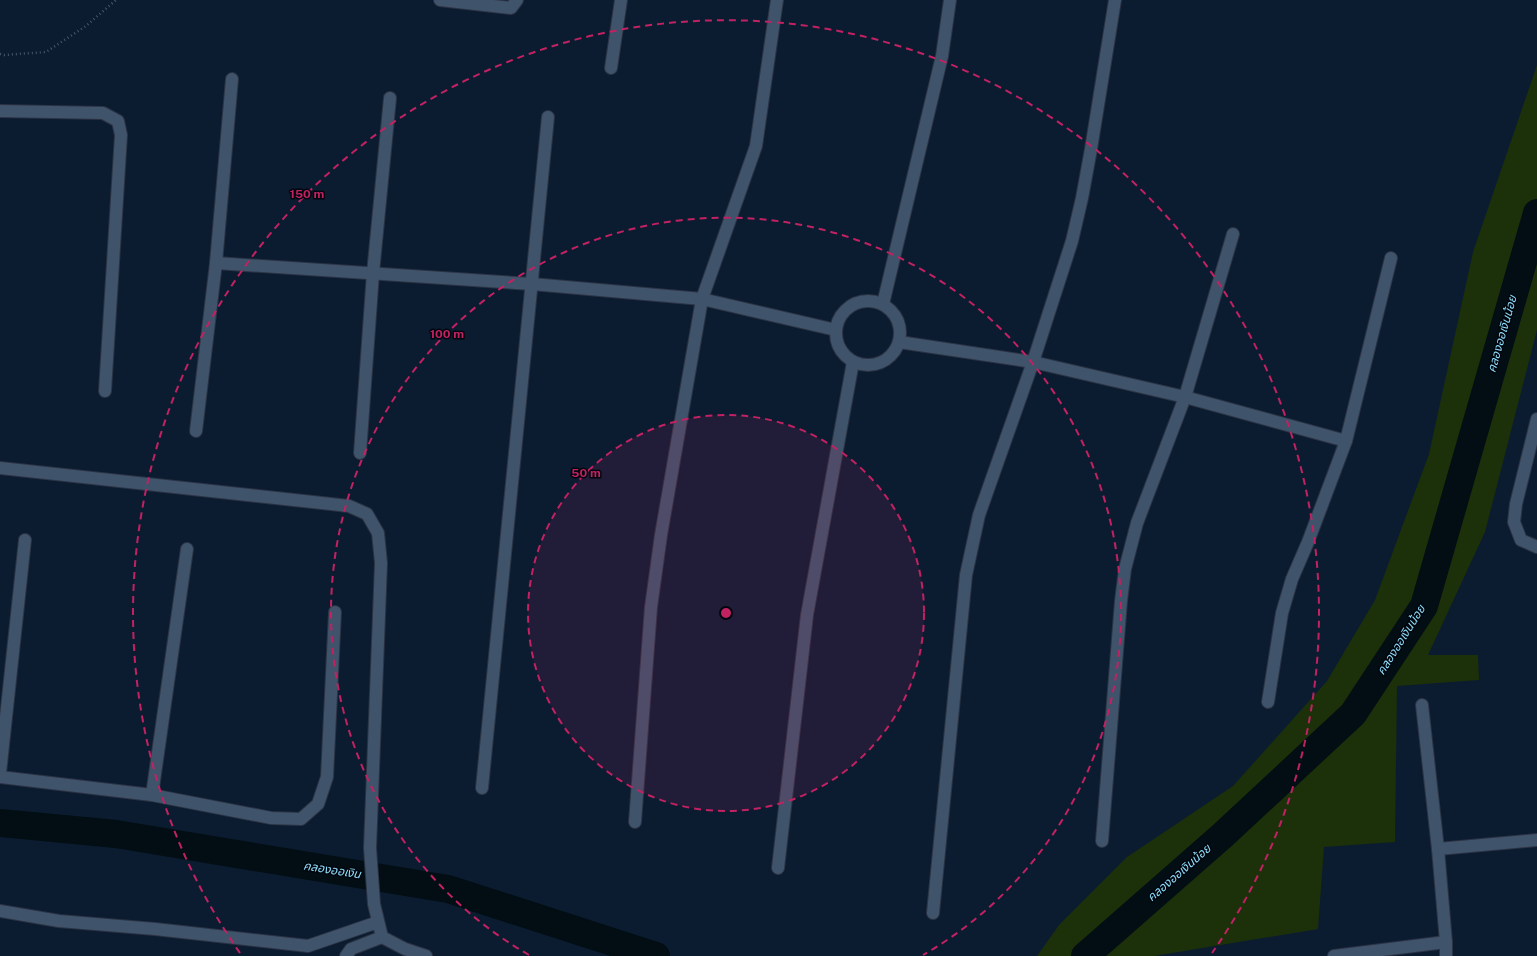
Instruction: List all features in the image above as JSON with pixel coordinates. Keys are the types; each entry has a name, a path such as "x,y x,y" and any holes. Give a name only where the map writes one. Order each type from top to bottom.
{"street":[{"path":"440,0 511,8 517,0"},
{"path":"611,68 620,0"},
{"path":"635,822 654,575 702,299 756,146 777,0"},
{"path":"883,304 942,56 950,0"},
{"path":"933,913 966,575 979,515 1033,362 1072,241 1082,198 1115,0"},
{"path":"196,431 216,263 232,79"},
{"path":"360,453 373,273 390,98"},
{"path":"0,111 103,113 118,121 121,135 105,391"},
{"path":"482,788 548,117"},
{"path":"1102,841 1121,601 1125,569 1137,523 1185,397 1234,234"},
{"path":"1268,702 1282,613 1292,579 1308,542 1346,441 1391,258"},
{"path":"216,263 532,284 702,299 836,330"},
{"path":"871,301 883,304 893,312 899,324 900,336 899,342 889,358 878,364 865,366 853,362 843,354 837,343 836,330 840,318 848,308 858,302 871,301"},
{"path":"899,342 1033,362 1185,397 1346,441"},
{"path":"778,868 807,615 853,362"},
{"path":"1537,419 1516,504 1514,522 1521,540 1537,547"},
{"path":"0,468 349,506 367,514 378,533 381,563 370,848 374,904 382,937 405,949 426,956"},
{"path":"0,773 25,540"},
{"path":"152,795 187,549"},
{"path":"0,777 152,795 271,818 301,819 318,804 327,777 335,612"},
{"path":"1422,706 1438,849 1446,956"},
{"path":"1438,849 1537,840"},
{"path":"0,911 58,921 177,931 307,951 378,922"},
{"path":"346,956 351,949 382,937"},
{"path":"1334,956 1446,942"}],"path":[{"path":"0,54 46,52 86,26 116,0"}],"green space":[{"path":"1537,65 1537,330 1485,532 1428,655 1478,655 1479,680 1397,686 1395,842 1324,847 1318,929 1154,956 1037,956 1059,925 1127,857 1233,786 1327,681 1375,600 1429,454 1473,252"}],"waterway":[{"name":"คลองออเงินน้อย","path":"1085,956 1223,835 1353,714 1424,606 1537,213"},
{"name":"คลองออเงิน","path":"0,823 116,834 448,889 656,956"}]}
